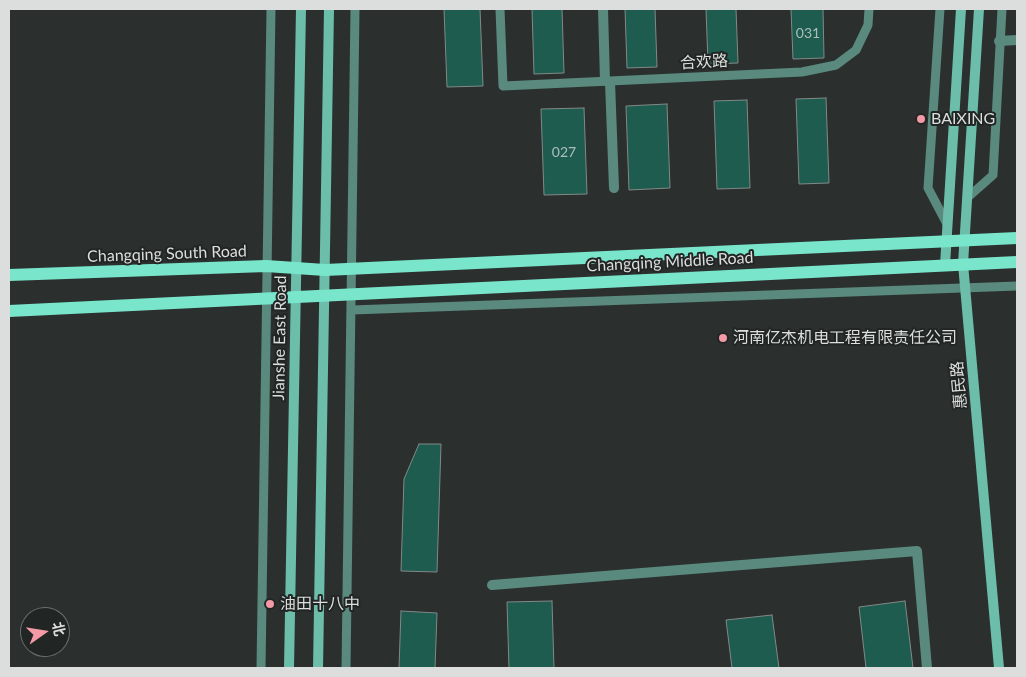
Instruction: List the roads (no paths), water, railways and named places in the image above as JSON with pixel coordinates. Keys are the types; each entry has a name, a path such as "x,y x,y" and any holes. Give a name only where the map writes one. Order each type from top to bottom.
{"main road":[{"name":"Jianshe East Road","path":"290,668 300,9"},
{"path":"318,668 329,9"},
{"path":"945,265 960,9"},
{"name":"惠民路","path":"978,9 963,264 999,668"},
{"name":"Changqing Middle Road","path":"325,270 1017,238"},
{"name":"Changqing Middle Road","path":"325,296 1017,262"},
{"name":"Changqing South Road","path":"9,275 266,266 325,270"},
{"path":"9,311 325,296"}],"street":[{"path":"603,9 614,188"},
{"path":"999,41 1017,40"},
{"path":"492,584 917,551 927,668"}],"lane":[{"path":"261,668 265,299 271,9"},
{"path":"346,668 355,9"},
{"name":"合欢路","path":"500,9 503,86 802,72 836,65 856,50 868,25 869,9"},
{"path":"940,9 928,188 947,224"},
{"path":"967,198 993,175 1002,9"},
{"path":"352,310 1017,286"}],"place":[{"name":"BAIXING","path":"921,119"},
{"name":"河南亿杰机电工程有限责任公司","path":"723,338"},
{"name":"油田十八中","path":"270,604"}]}
